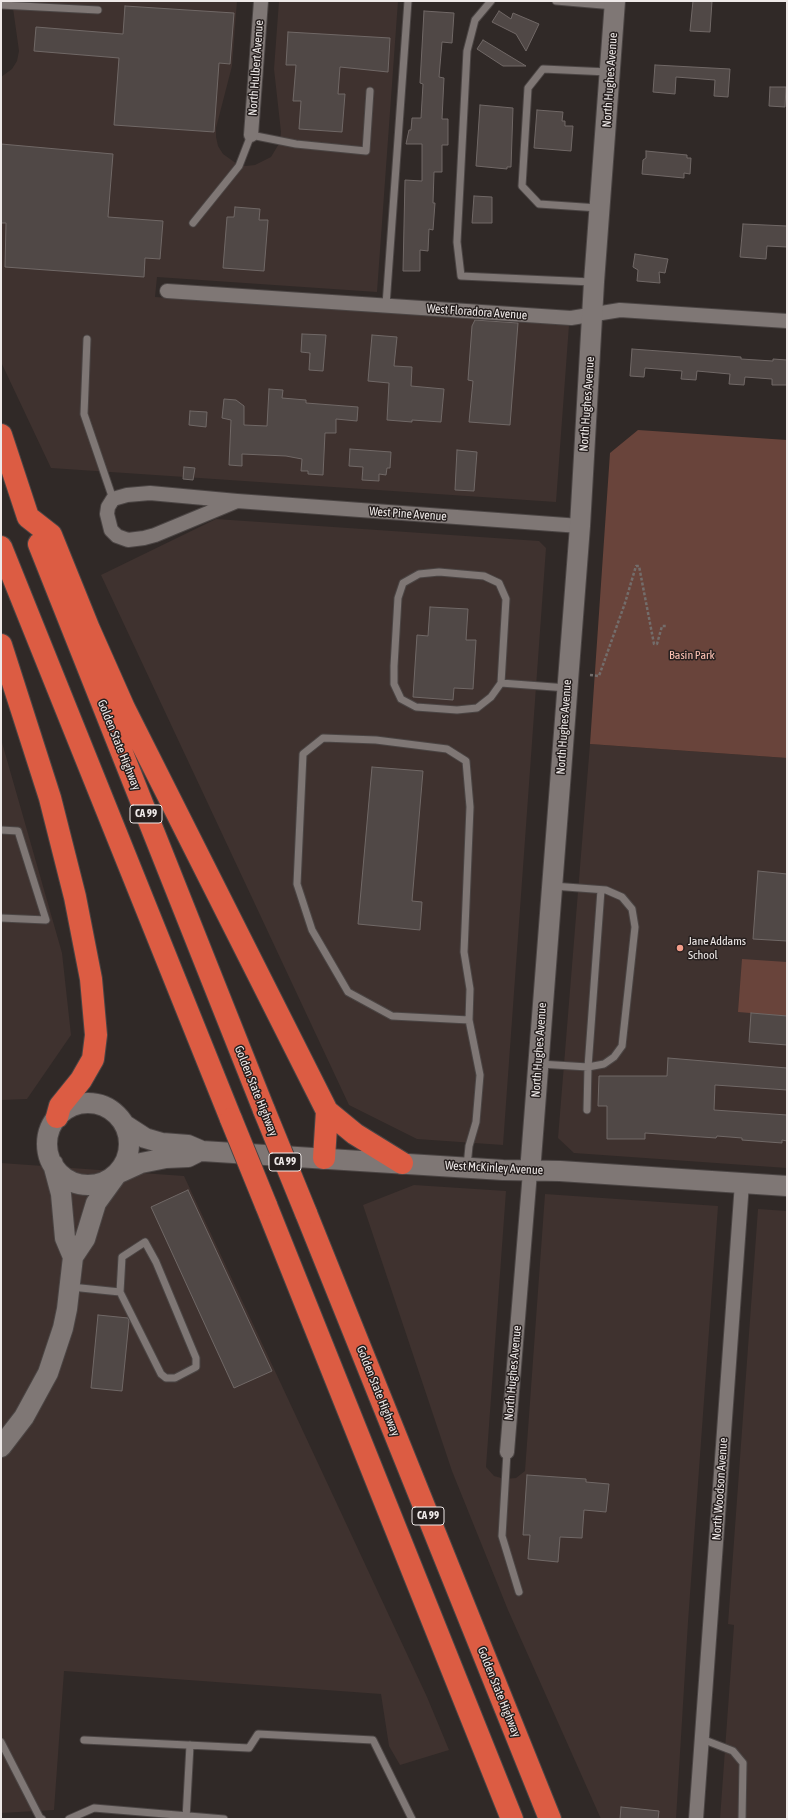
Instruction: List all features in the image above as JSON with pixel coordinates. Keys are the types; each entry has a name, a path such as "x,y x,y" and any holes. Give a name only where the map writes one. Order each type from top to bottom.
{"highway":[{"path":"1,435 28,517 51,535 89,629 124,708 327,1111 355,1134 402,1163"},
{"name":"Golden State Highway","path":"1,451 264,1110 550,1819"},
{"name":"CA 99","path":"1,547 512,1819"},
{"path":"1,645 50,798 75,897 91,979 96,1035 93,1059 81,1080 60,1106 57,1117"},
{"path":"324,1158 327,1111"},
{"path":"516,1734 558,1819"}],"street":[{"name":"North Hulbert Avenue","path":"251,135 261,1"},
{"name":"North Hughes Avenue","path":"507,1452 580,526 594,282 615,3"},
{"name":"West Floradora Avenue","path":"167,291 571,318 620,310 787,321"},
{"name":"West Pine Avenue","path":"237,502 155,535 128,540 117,536 110,530 107,514 108,507 113,499 150,493 237,502 580,526"},
{"name":"West McKinley Avenue","path":"202,1151 188,1157 166,1158 141,1163 117,1174 107,1181 95,1185 82,1185 70,1181 60,1174 53,1164 48,1152 48,1140 50,1128 57,1117 67,1109 80,1104 93,1103 106,1107 117,1114 125,1125 145,1138 162,1143 188,1145 202,1151 530,1172 560,1171 787,1186"},
{"path":"73,1257 85,1239 96,1203 125,1163 129,1151 129,1138 125,1125"},
{"path":"1,1448 24,1417 48,1373 63,1328 71,1287 73,1257 65,1238 61,1194 53,1164"},
{"name":"North Woodson Avenue","path":"696,1819 742,1183"}],"lane":[{"path":"386,305 408,1"},
{"path":"491,1 475,20 467,51 457,242 461,276 594,282"},
{"path":"556,1 615,3"},
{"path":"1,4 98,10"},
{"path":"600,208 539,204 522,186 528,88 543,70 610,72"},
{"path":"192,222 239,166 251,135 296,144 366,151 370,92"},
{"path":"87,339 84,414 113,499"},
{"path":"439,572 484,576 499,583 506,599 501,683 491,697 477,708 457,710 416,707 401,699 394,684 394,666 398,598 403,583 419,574 439,572"},
{"path":"501,683 567,688"},
{"path":"466,1168 469,1146 476,1122 480,1075 469,1020 470,989 464,952 470,807 466,761 447,749 376,740 323,738 303,754 298,884 312,930 348,992 392,1016 469,1020"},
{"path":"1,830 18,830 46,920 1,918"},
{"path":"538,1064 588,1067 604,1064 614,1058 622,1046 635,927 632,910 622,897 601,890 552,886"},
{"path":"587,1110 588,1067 601,890"},
{"path":"145,1242 156,1262 196,1358 196,1367 174,1378 166,1378 161,1374 120,1292 122,1257 145,1242"},
{"path":"71,1287 120,1292"},
{"path":"507,1452 502,1536 519,1592"},
{"path":"84,1740 249,1748 258,1734 372,1740 412,1819"},
{"path":"702,1739 732,1751 743,1763 742,1819"},
{"path":"1,1742 40,1818 42,1819"},
{"path":"187,1818 190,1745"},
{"path":"69,1819 94,1808 187,1818 224,1819"}],"path":[{"path":"590,675 599,676 625,603 636,566 639,566 654,644 657,644 662,626 666,626"}],"shaded area":[{"path":"12,1 237,1 232,66 216,128 216,137 218,146 223,154 237,164 246,166 255,165 271,157 280,142 281,132 274,69 279,1 398,1 377,292 157,277 155,297 569,325 556,502 51,468 1,362 1,77 12,69 17,61 19,51"},
{"path":"216,519 539,541 546,548 503,1145 417,1139 349,1105 101,575"},
{"path":"1,739 62,953 71,1035 27,1099 1,1100"},
{"name":"Jane Addams School","path":"590,744 787,758 787,1168 574,1153 558,1138"},
{"path":"1,1163 184,1176 427,1697 449,1750 400,1765 389,1746 381,1694 64,1671 54,1810 1,1813"},
{"path":"414,1185 506,1191 486,1467 494,1476 505,1479 516,1478 525,1471 545,1194 718,1206 688,1622 676,1819 601,1819 508,1610 452,1471 363,1205"},
{"path":"758,1209 787,1211 787,1819 720,1819 734,1625 728,1624"}],"green space":[{"name":"Basin Park","path":"638,430 787,440 787,758 590,744 610,453"},
{"path":"742,959 787,962 787,1016 738,1012"}],"building":[{"path":"693,1 712,1 710,32 690,31"},
{"path":"125,6 234,13 230,64 219,63 214,132 114,125 119,58 34,51 36,27 123,34"},
{"path":"424,11 454,13 452,43 442,42 439,77 444,78 442,119 448,119 448,145 442,145 442,172 434,172 433,203 435,203 433,230 429,229 428,251 420,250 420,271 403,271 405,180 422,181 422,144 406,144 409,130 411,130 412,118 421,118 423,84 420,83"},
{"path":"499,11 511,19 513,13 539,24 526,51 516,34 492,22"},
{"path":"288,32 390,38 388,72 340,67 338,94 345,94 342,132 299,129 301,101 293,101 296,65 286,65"},
{"path":"483,40 526,66 503,66 477,49"},
{"path":"655,65 730,69 728,97 714,96 715,80 676,77 675,94 653,92"},
{"path":"770,87 786,87 785,107 769,106"},
{"path":"480,105 513,108 511,167 507,167 507,169 476,166"},
{"path":"537,110 563,112 562,121 565,121 565,126 573,126 571,151 534,148"},
{"path":"1,144 113,154 108,217 163,221 160,259 145,258 144,277 5,267 6,223 1,223"},
{"path":"646,151 687,155 687,158 691,158 690,174 684,173 684,178 642,174 643,160 646,158"},
{"path":"474,196 492,197 492,223 472,223"},
{"path":"235,207 260,209 259,220 268,220 264,271 223,268 227,217 234,217"},
{"path":"743,224 787,226 787,247 767,246 766,259 740,257"},
{"path":"635,254 668,259 665,273 659,272 660,283 637,281 638,270 633,267"},
{"path":"475,320 518,323 510,425 469,422 473,381 468,380 472,326"},
{"path":"302,334 326,335 323,371 309,370 310,353 301,352"},
{"path":"372,335 397,337 394,366 412,367 411,386 444,389 441,422 387,420 389,383 368,381"},
{"path":"632,349 741,357 741,359 773,361 773,359 787,360 787,385 772,385 772,379 745,377 744,385 729,384 730,374 697,371 696,380 681,379 682,371 645,368 644,377 630,376"},
{"path":"269,389 283,390 282,398 306,400 306,403 358,407 357,421 336,419 336,433 325,433 323,475 308,474 308,471 301,471 302,459 286,456 242,454 242,466 229,465 231,420 222,418 224,399 236,400 244,406 244,425 267,426"},
{"path":"190,411 207,412 206,427 189,425"},
{"path":"350,449 391,452 390,468 387,468 386,475 379,474 379,481 362,480 363,467 349,466"},
{"path":"457,450 477,452 474,491 455,490"},
{"path":"184,467 195,468 193,480 183,479"},
{"path":"430,607 468,609 466,640 476,640 473,689 454,688 453,700 413,697 417,635 428,636"},
{"path":"372,767 423,771 412,901 422,902 420,930 358,924"},
{"path":"758,871 787,874 787,941 753,939"},
{"path":"751,1013 787,1016 787,1045 749,1042"},
{"path":"668,1058 787,1068 787,1090 715,1085 714,1110 787,1115 787,1141 782,1140 782,1143 742,1140 742,1138 717,1136 716,1138 645,1133 645,1139 607,1139 607,1106 598,1106 599,1076 667,1076"},
{"path":"188,1190 272,1371 234,1388 151,1207"},
{"path":"98,1315 128,1318 129,1321 122,1391 91,1388"},
{"path":"527,1475 586,1479 586,1482 609,1484 606,1512 584,1510 582,1538 560,1537 558,1562 528,1559 530,1535 523,1535"},
{"path":"621,1807 659,1811 658,1819 620,1819"}],"place":[{"name":"Jane Addams School","path":"680,948"}]}
